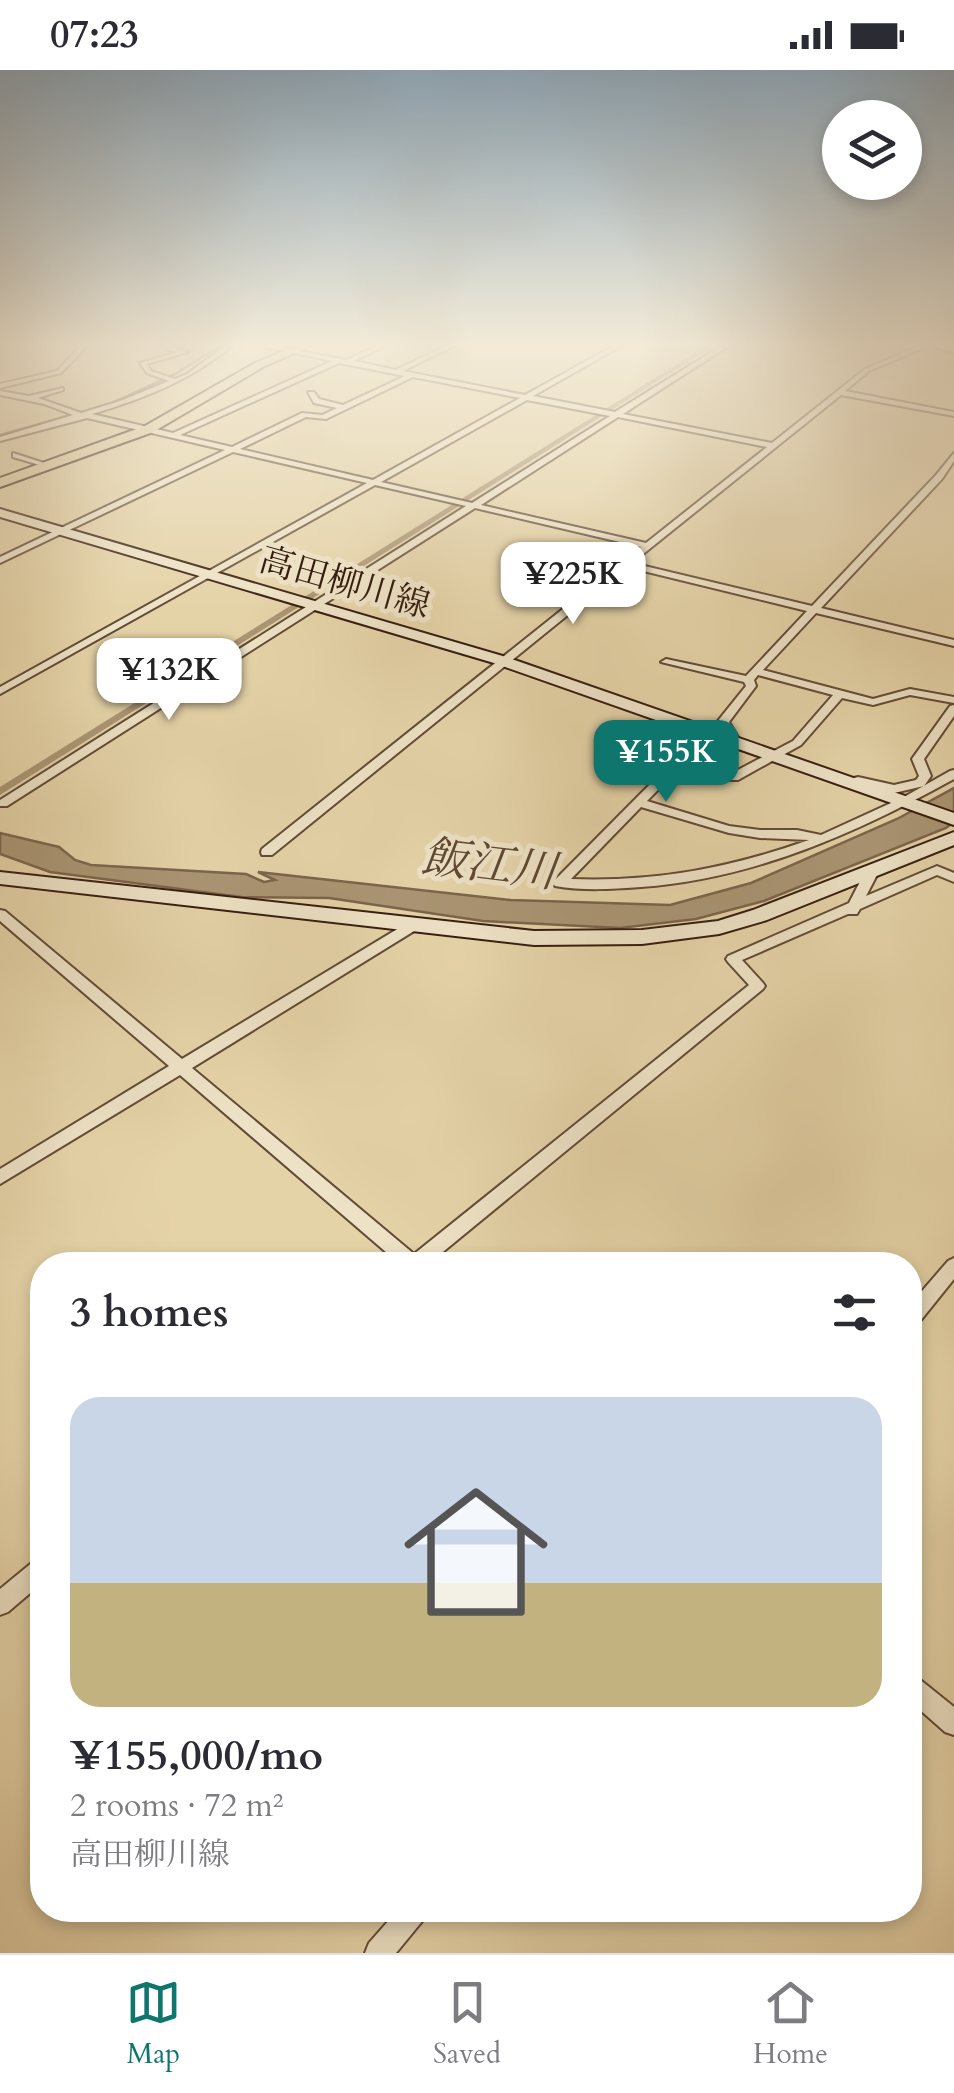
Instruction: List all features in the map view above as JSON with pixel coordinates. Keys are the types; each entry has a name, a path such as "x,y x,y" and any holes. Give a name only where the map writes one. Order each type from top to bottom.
{"main road":[{"path":"0,484 141,433"},
{"name":"高田柳川線","path":"0,513 500,660 728,744 954,819"},
{"path":"0,878 534,938 682,933 760,915 954,838"}],"street":[{"path":"169,433 643,545"},
{"path":"0,560 267,433"},
{"path":"0,691 459,433"},
{"path":"3,803 586,433"},
{"path":"708,433 771,445"},
{"path":"266,852 786,433"},
{"path":"16,455 46,465"},
{"path":"728,744 734,739 722,722 751,686 752,676 939,477 954,455"},
{"path":"939,477 954,480"},
{"path":"621,564 954,643"},
{"path":"666,662 873,702 910,692 954,700"},
{"path":"840,694 798,743 734,777 711,766 680,760 560,883 613,887 719,875 821,839 954,774"},
{"path":"770,755 872,785 912,788 925,776 918,758 954,708"},
{"path":"639,802 718,826 764,834 794,830 821,839"},
{"path":"430,1252 758,986 733,959 936,870 954,878"},
{"path":"852,910 871,873"},
{"path":"0,915 399,1252"},
{"path":"0,1177 414,926"},
{"path":"922,1304 954,1266"},
{"path":"0,1604 30,1579"},
{"path":"922,1696 954,1723"},
{"path":"379,1953 405,1922"}],"shaded area":[{"name":"飯江川","path":"954,788 954,822 946,828 764,901 696,919 620,928 483,921 329,898 241,897 50,872 0,854 0,833 59,847 75,860 91,865 246,874 264,882 275,880 258,872 511,900 670,905 751,883 897,819"}],"waterway":[{"path":"0,435 8,433"},
{"path":"0,792 572,433"}]}
